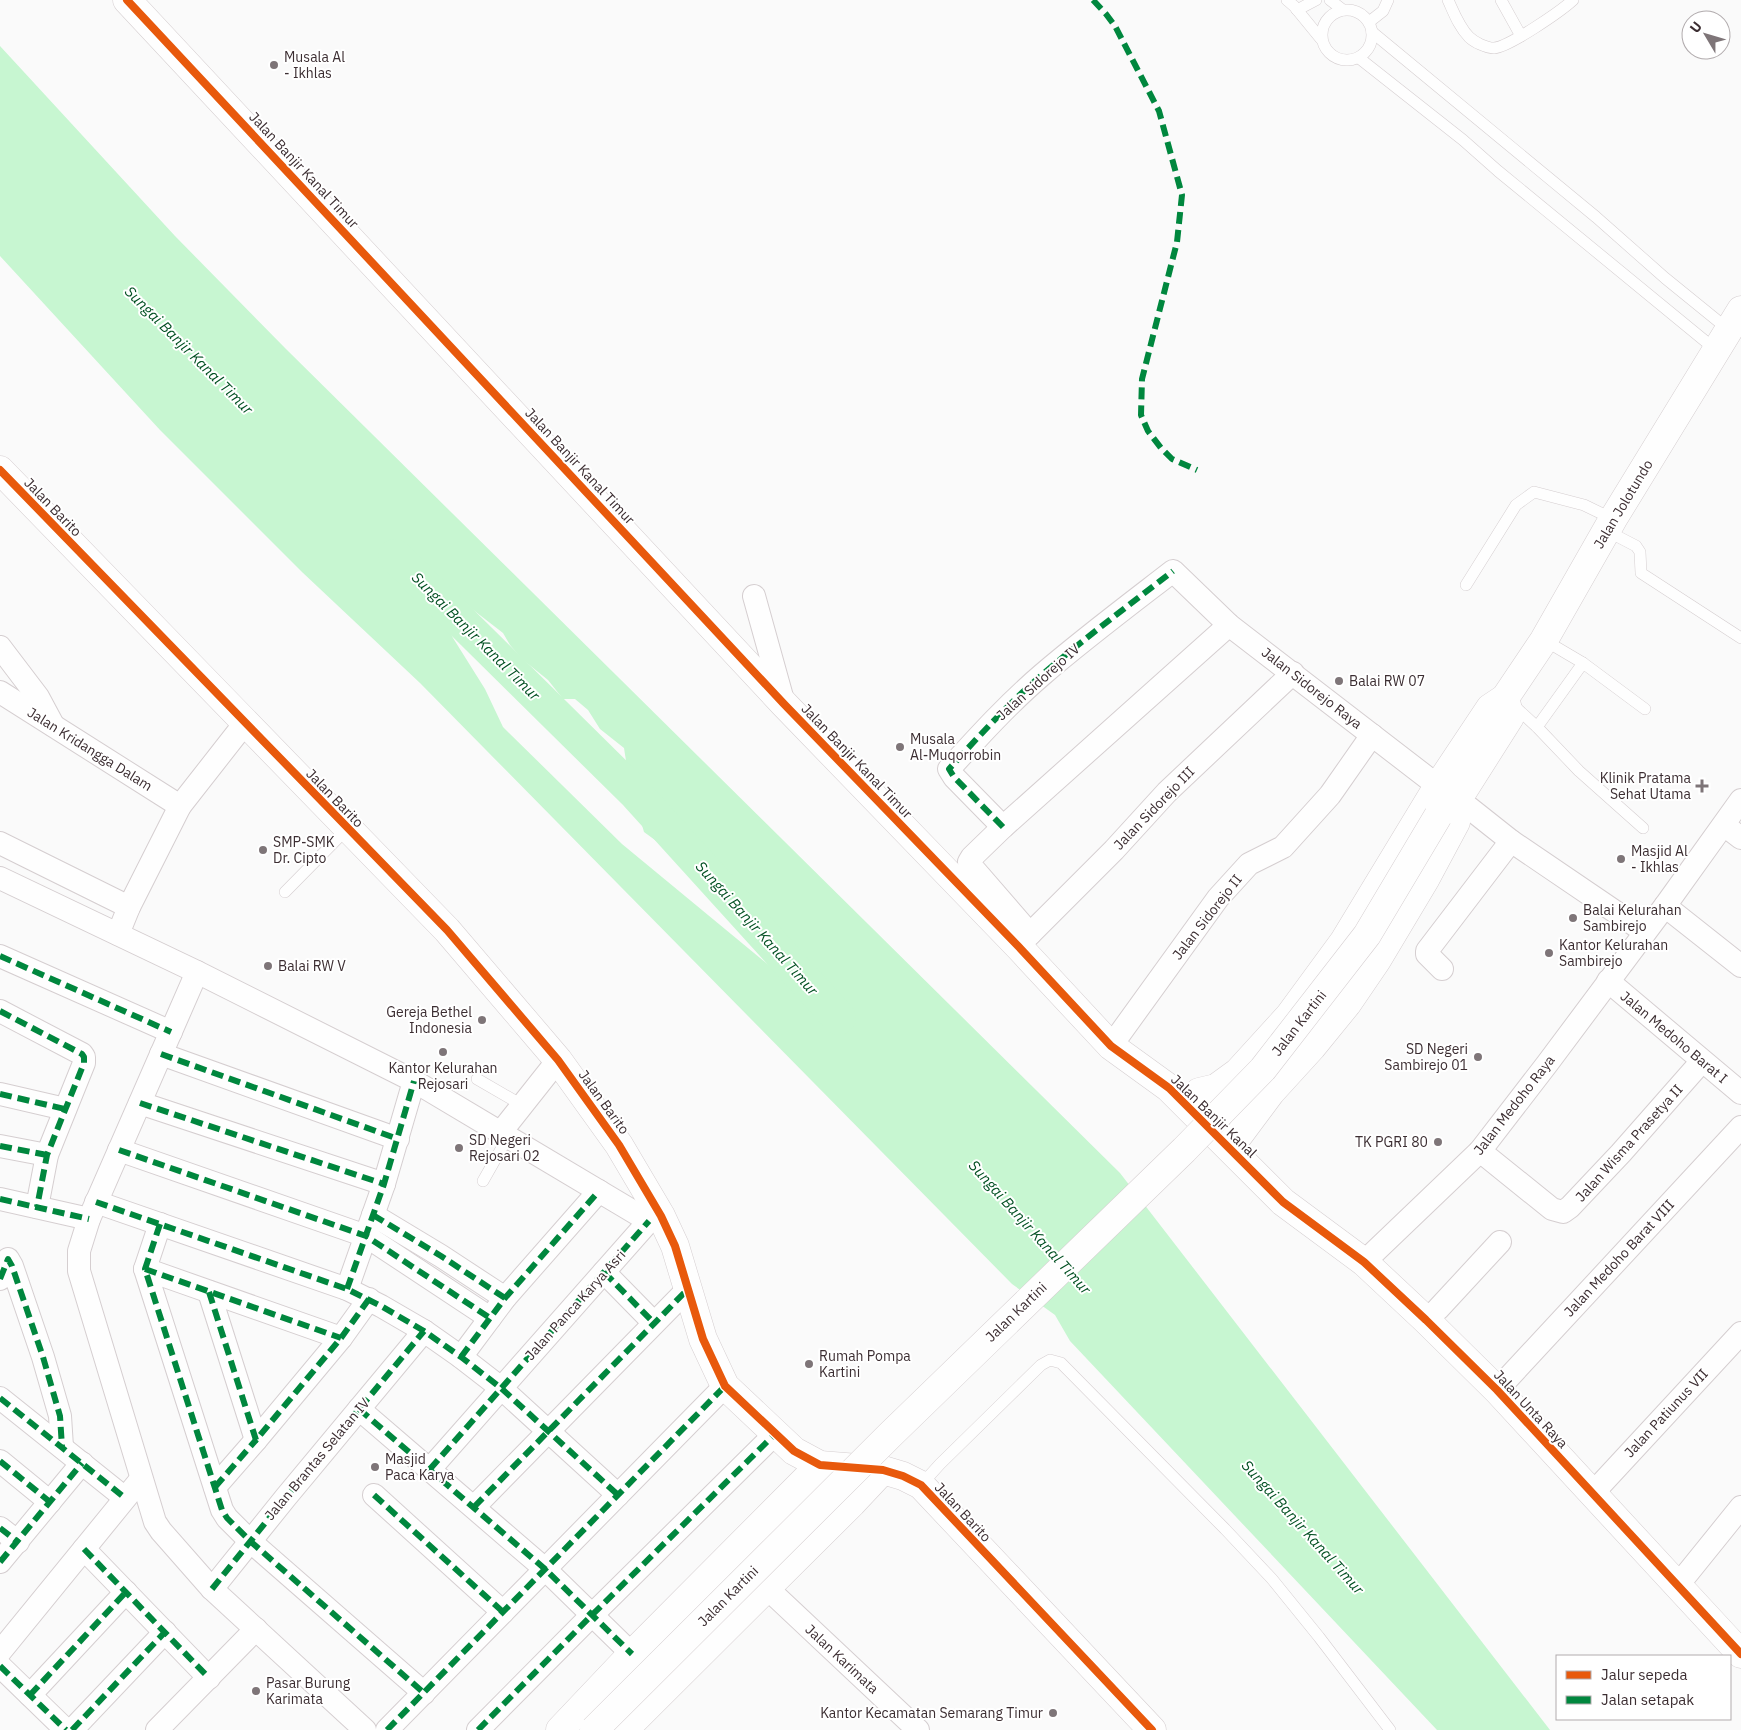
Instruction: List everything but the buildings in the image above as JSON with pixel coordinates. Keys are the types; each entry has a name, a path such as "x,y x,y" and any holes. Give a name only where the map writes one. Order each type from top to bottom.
{"street":[{"name":"Jalan Banjir Kanal Timur","path":"127,0 784,704 1024,940"},
{"name":"Jalan Jolotundo","path":"1505,698 1544,640 1610,525 1729,330"},
{"name":"Jalan Barito","path":"0,470 447,930 558,1060 619,1145 655,1219 676,1246 703,1340 725,1386 794,1450 820,1465 883,1470 903,1476 921,1485 1152,1730"},
{"name":"Jalan Sidorejo Raya","path":"1173,571 1229,625 1448,792"},
{"name":"Jalan Sidorejo IV","path":"1003,827 954,777 949,769 1005,709 1043,674 1173,571"},
{"path":"754,596 784,704"},
{"path":"1024,940 969,862 972,857 1229,625"},
{"path":"3,656 38,697 53,726"},
{"name":"Jalan Sidorejo III","path":"1024,940 1114,850 1167,792 1293,673"},
{"name":"Jalan Kridangga Dalam","path":"0,692 180,806"},
{"path":"1505,698 1510,717 1448,792 1510,840 1645,932"},
{"path":"118,934 129,907 180,806 245,723"},
{"name":"Jalan Sidorejo II","path":"1112,1046 1218,898 1249,864 1283,847 1330,795 1372,735"},
{"name":"Jalan Banjir Kanal","path":"1169,1088 1199,1092 1216,1088 1238,1072 1289,1016 1448,792"},
{"name":"Jalan Banjir Kanal","path":"1239,1147 1271,1092 1312,1047 1347,1004 1378,960 1456,822 1448,792"},
{"name":"Jalan Kartini","path":"594,1730 890,1435 1184,1150 1263,1069 1367,935 1438,816 1448,792"},
{"name":"Jalan Medoho Raya","path":"1364,1262 1480,1151 1665,906 1733,831 1741,800"},
{"path":"1442,968 1427,954 1427,951 1510,840"},
{"path":"0,842 129,907"},
{"path":"0,878 197,972 414,1081 599,1191 655,1219"},
{"path":"1665,906 1741,966"},
{"name":"Jalan Banjir Kanal","path":"1024,940 1112,1046 1169,1088 1239,1147"},
{"path":"0,956 171,1032"},
{"path":"197,972 93,1210 79,1251 78,1271 141,1479 158,1526 212,1588 365,1730"},
{"name":"Jalan Medoho Barat I","path":"1608,981 1741,1094"},
{"path":"0,1011 82,1054 84,1057 84,1063 47,1155 37,1207"},
{"path":"161,1054 398,1139"},
{"path":"504,1135 522,1105 558,1060"},
{"name":"Jalan Wisma Prasetya II","path":"1480,1151 1552,1209 1563,1212 1621,1153 1702,1061"},
{"path":"347,1289 384,1184 414,1081"},
{"name":"Jalan Banjir Kanal","path":"1199,1092 1239,1147 1283,1202"},
{"path":"0,1094 65,1109"},
{"path":"140,1103 384,1184"},
{"name":"Jalan Medoho Barat VIII","path":"1497,1390 1741,1127"},
{"path":"0,1146 47,1155"},
{"path":"119,1150 366,1236 490,1318"},
{"path":"461,1357 505,1298 599,1191"},
{"path":"0,1199 37,1207 93,1210 160,1224 347,1289 369,1299 424,1331 501,1388 618,1495"},
{"name":"Jalan Unta Raya","path":"1283,1202 1364,1262 1497,1390 1741,1654"},
{"path":"373,1215 505,1298"},
{"name":"Jalan Panca Karya Asri","path":"430,1469 604,1272 655,1219"},
{"path":"160,1224 145,1268 219,1502 227,1518 250,1541 424,1692"},
{"path":"1426,1320 1500,1242"},
{"path":"3,1265 12,1266 43,1357 60,1416 62,1447"},
{"path":"145,1268 341,1338"},
{"path":"604,1272 654,1324"},
{"path":"474,1506 688,1289"},
{"path":"209,1292 256,1440"},
{"path":"215,1487 341,1338 369,1299"},
{"name":"Jalan Brantas Selatan IV","path":"212,1588 424,1331"},
{"name":"Jalan Patiunus VII","path":"1592,1494 1741,1333"},
{"path":"387,1730 725,1386"},
{"path":"0,1398 125,1498"},
{"path":"359,1409 545,1569 632,1654"},
{"path":"478,1730 775,1434"},
{"path":"0,1461 50,1502"},
{"path":"0,1562 82,1464"},
{"name":"Jalan Kartini","path":"560,1730 632,1654 820,1465"},
{"name":"Jalan Kartini","path":"624,1730 883,1470"},
{"path":"0,1652 141,1479"},
{"path":"374,1495 503,1612"},
{"path":"1678,1585 1741,1507"},
{"path":"0,1528 18,1542"},
{"path":"84,1549 208,1678"},
{"name":"Jalan Karimata","path":"767,1588 917,1730"},
{"path":"30,1695 126,1592"},
{"path":"157,1730 256,1629"},
{"path":"72,1730 164,1632"},
{"path":"0,1666 66,1730"}],"lane":[{"path":"1286,0 1297,10 1321,39 1324,48 1331,56 1350,61 1360,58 1367,51 1372,42 1371,27 1383,11 1388,0"},
{"path":"1297,10 1316,0"},
{"path":"1330,0 1343,10"},
{"path":"1448,0 1459,24 1469,37 1480,44 1494,48 1521,36 1568,2"},
{"path":"1500,0 1521,36"},
{"path":"1321,39 1322,29 1326,20 1334,13 1343,10 1353,10 1362,15 1371,27 1665,278 1729,330"},
{"path":"1360,58 1463,140 1629,280 1729,330"},
{"path":"1466,585 1516,505 1534,492 1584,505 1636,546 1640,552 1641,573 1741,638"},
{"path":"1544,640 1583,663 1644,709"},
{"path":"1537,727 1583,663"},
{"path":"1505,698 1537,727 1579,771 1643,828"},
{"path":"285,892 347,829"},
{"path":"477,1079 522,1105"},
{"path":"483,1181 504,1135"},
{"path":"921,1485 1041,1365 1050,1360 1061,1363 1272,1579 1320,1637 1390,1730"}],"water":[{"path":"0,46 175,236 286,349 1120,1173 1550,1730 1437,1730 1070,1341 1055,1315 1012,1284 420,683 302,572 160,430 0,256","holes":["411,558 434,579 446,585 472,609 503,633 522,659 548,680 563,699 575,699 588,710 600,729 624,748 629,780 644,832 670,851 721,879 734,891 747,926 768,949 807,974 811,1000 622,844 503,727 485,689 453,638 435,600 419,577 400,561"]}],"waterway":[{"name":"Sungai Banjir Kanal Timur","path":"395,556 636,794 839,1018"}],"marked path":[{"path":"1093,0 1115,26 1159,111 1182,195 1177,242 1142,379 1141,415 1148,431 1172,459 1197,470"},
{"path":"1003,827 954,777 949,769 994,720 1030,685 1173,571"},
{"path":"0,956 171,1032"},
{"path":"0,1011 82,1054 84,1057 84,1063 47,1155 37,1207"},
{"path":"161,1054 398,1139"},
{"path":"347,1289 384,1184 414,1081"},
{"path":"0,1094 65,1109"},
{"path":"140,1103 384,1184"},
{"path":"0,1146 47,1155"},
{"path":"119,1150 366,1236 490,1318"},
{"path":"461,1357 505,1298 599,1191"},
{"path":"0,1199 89,1219"},
{"path":"96,1202 347,1289 381,1306 424,1331 501,1388 618,1495"},
{"path":"373,1215 505,1298"},
{"path":"430,1469 649,1221"},
{"path":"160,1224 145,1269 222,1510 227,1518 250,1541 424,1693"},
{"path":"0,1279 8,1259 43,1357 60,1416 62,1447"},
{"path":"145,1269 341,1338"},
{"path":"604,1272 654,1323"},
{"path":"474,1507 688,1289"},
{"path":"209,1292 256,1440 341,1338 369,1299"},
{"path":"212,1589 424,1331"},
{"path":"387,1730 725,1386"},
{"path":"0,1398 125,1498"},
{"path":"359,1409 545,1569 632,1654"},
{"path":"478,1730 775,1434"},
{"path":"215,1487 256,1440"},
{"path":"0,1461 50,1502"},
{"path":"0,1562 82,1463"},
{"path":"374,1495 503,1612"},
{"path":"0,1528 18,1542"},
{"path":"84,1549 209,1678"},
{"path":"30,1695 126,1592"},
{"path":"72,1730 165,1632"},
{"path":"0,1666 66,1730"}],"cycle path":[{"path":"127,0 784,704 1018,946 1111,1046 1169,1088 1283,1202 1364,1262 1426,1320 1497,1390 1741,1654"},
{"path":"0,470 447,930 558,1060 619,1145 661,1216 675,1246 703,1339 725,1386 794,1451 820,1465 883,1470 903,1476 921,1485 1152,1730"}],"place":[{"name":"Musala Al - Ikhlas","path":"274,65"},
{"name":"Balai RW 07","path":"1339,681"},
{"name":"Musala Al-Muqorrobin","path":"900,747"},
{"name":"Klinik Pratama Sehat Utama","path":"1702,786"},
{"name":"SMP-SMK Dr. Cipto","path":"263,850"},
{"name":"Masjid Al - Ikhlas","path":"1621,859"},
{"name":"Balai Kelurahan Sambirejo","path":"1573,918"},
{"name":"Kantor Kelurahan Sambirejo","path":"1549,953"},
{"name":"Balai RW V","path":"268,966"},
{"name":"Gereja Bethel Indonesia","path":"482,1020"},
{"name":"Kantor Kelurahan Rejosari","path":"443,1052"},
{"name":"SD Negeri Sambirejo 01","path":"1478,1057"},
{"name":"TK PGRI 80","path":"1438,1142"},
{"name":"SD Negeri Rejosari 02","path":"459,1148"},
{"name":"Rumah Pompa Kartini","path":"809,1364"},
{"name":"Masjid Paca Karya","path":"375,1467"},
{"name":"Pasar Burung Karimata","path":"256,1691"},
{"name":"Kantor Kecamatan Semarang Timur","path":"1053,1713"}]}
